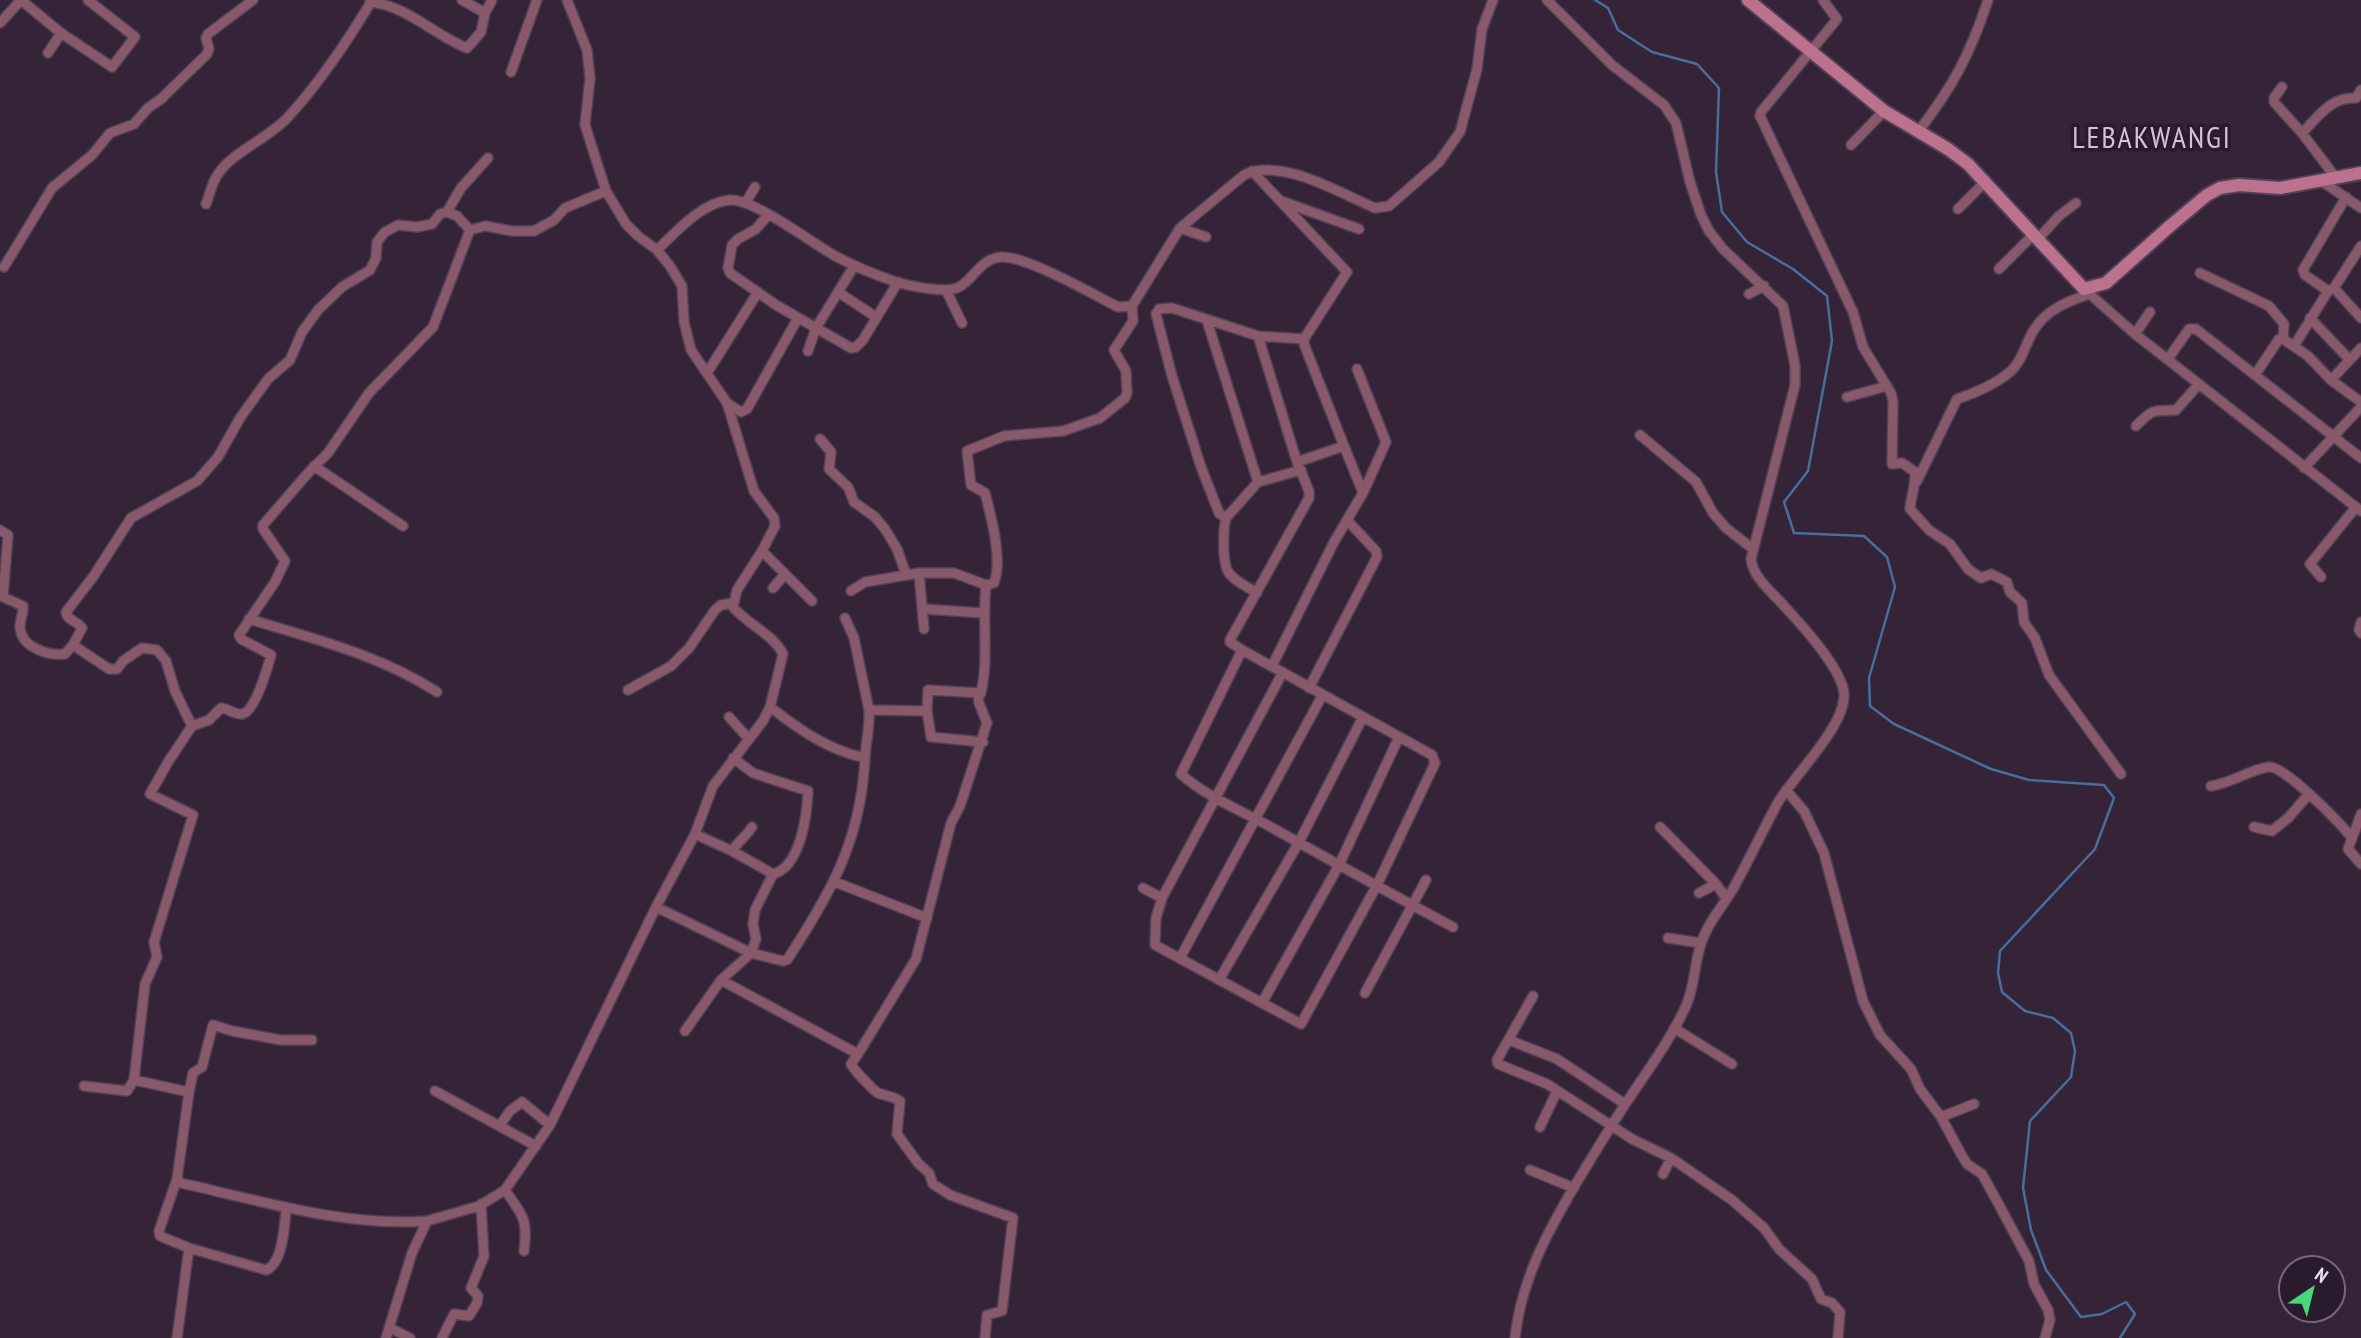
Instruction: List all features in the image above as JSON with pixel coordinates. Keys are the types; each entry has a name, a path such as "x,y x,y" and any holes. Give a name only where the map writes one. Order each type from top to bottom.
{"street":[{"path":"0,23 21,0 61,33 110,67 134,37 88,0"},
{"path":"4,267 52,188 92,155 107,135 131,127 148,108 161,99 207,54 209,49 205,38 208,34 253,0"},
{"path":"462,0 485,13"},
{"path":"206,204 219,173 289,116 342,48 371,1 386,3 467,48 481,32 485,13 492,0"},
{"path":"511,72 537,0"},
{"path":"177,1179 181,1183 286,1207 402,1223 427,1221 481,1204 505,1190 550,1125 656,907 695,834 713,786 763,721 770,707 782,665 783,651 738,613 733,603 746,569 762,551 775,526 774,518 754,491 727,403 688,342 682,286 657,250 626,224 606,191 585,125 590,78 587,50 567,0"},
{"path":"851,591 865,582 919,572 954,573 986,586 994,583 997,566 993,524 985,493 971,485 967,452 1011,434 1063,431 1100,418 1127,395 1126,371 1114,352 1133,321 1133,309 1180,228 1237,180 1252,171 1274,169 1291,172 1375,208 1389,206 1438,162 1460,132 1477,69 1482,29 1493,0"},
{"path":"1515,1338 1518,1310 1534,1262 1611,1125 1687,1005 1701,943 1786,790 1828,736 1842,709 1844,688 1832,665 1754,571 1751,559 1796,374 1783,306 1709,231 1690,181 1676,123 1664,105 1612,65 1547,0"},
{"path":"1823,0 1837,19 1760,116 1853,312 1863,347 1887,386 1893,402 1892,464 1902,463 1910,467 1915,472 1916,483"},
{"path":"1918,132 1944,98 1958,74 1972,47 1988,0"},
{"path":"1753,1 1878,116 1918,132 1959,156 2086,291 2135,334 2358,509 2310,564 2321,577"},
{"path":"48,53 61,33"},
{"path":"2282,87 2274,102 2302,133 2330,180 2361,208"},
{"path":"2302,133 2331,104 2342,97 2356,98 2361,90"},
{"path":"1851,145 1878,116"},
{"path":"447,212 461,188 488,159"},
{"path":"1252,171 1347,272 1304,339 1305,349 1363,493"},
{"path":"2121,774 2049,675 2035,638 2024,622 2022,603 2010,592 2007,582 1991,574 1981,578 1968,569 1950,544 1929,530 1910,509 1916,483 1957,399 2011,371 2022,356 2032,332 2054,307 2106,283 2207,195 2220,188 2239,185 2280,188 2361,173"},
{"path":"1958,209 1985,182"},
{"path":"746,202 755,187"},
{"path":"470,230 485,226 534,230 554,220 565,208 606,191"},
{"path":"2346,197 2303,270 2305,275 2331,289 2361,318"},
{"path":"657,250 689,220 716,203 730,200 746,202 854,266 898,282 946,290 958,288 978,268 997,258 1016,259 1118,307 1133,309"},
{"path":"1280,200 1359,229"},
{"path":"1998,269 2076,203"},
{"path":"0,530 8,536 3,597 23,606 20,628 23,636 39,650 52,655 65,654 82,628 67,617 66,612 93,577 131,517 189,486 209,468 268,379 290,360 302,332 318,310 342,287 370,270 376,258 377,242 384,232 398,225 429,226 440,214 447,212 457,216 470,230"},
{"path":"768,215 756,229 734,242 728,268 731,274 798,318 853,348 863,340 898,282"},
{"path":"1180,228 1206,237"},
{"path":"84,1086 127,1091 134,1080 141,1002 147,976 157,957 154,942 193,815 153,797 151,792 192,726 209,720 221,708 240,714 253,705 271,655 239,635 275,582 285,561 263,529 264,525 328,453 369,393 433,327 470,230"},
{"path":"2294,346 2310,318 2359,253"},
{"path":"808,351 816,328 854,266"},
{"path":"2200,273 2269,306 2284,324 2283,340"},
{"path":"1749,294 1764,286"},
{"path":"946,290 962,323"},
{"path":"706,373 758,292"},
{"path":"838,292 876,317"},
{"path":"1226,518 1219,513 1201,467 1168,363 1156,314 1159,309 1172,308 1258,336 1304,339"},
{"path":"2135,334 2150,312"},
{"path":"727,403 741,412 747,409 798,318"},
{"path":"2310,318 2350,359"},
{"path":"1207,321 1258,482"},
{"path":"2168,359 2189,329 2193,328 2361,458"},
{"path":"1258,336 1309,491 1308,498 1230,642 1283,672 1322,696 1432,755 1435,763 1377,886 1301,1024 1155,944 1156,918 1162,898 1283,672"},
{"path":"2255,375 2279,339 2283,340 2314,362 2330,380 2361,405 2304,468"},
{"path":"2330,380 2361,348"},
{"path":"1272,666 1363,493 1386,442 1357,369"},
{"path":"2136,426 2150,412 2162,408 2176,410 2199,384"},
{"path":"1847,397 1887,386"},
{"path":"1640,435 1696,482 1707,504 1720,521 1754,549"},
{"path":"820,439 831,452 829,469 850,490 856,503 875,517 885,530 897,550 906,574"},
{"path":"1256,593 1228,572 1224,534 1226,518 1258,482 1345,446"},
{"path":"314,466 403,526"},
{"path":"1309,688 1377,557 1376,551 1347,520"},
{"path":"762,551 812,601"},
{"path":"919,572 924,629"},
{"path":"773,588 785,574"},
{"path":"985,1338 987,1315 1002,1311 1007,1256 1014,1220 950,1195 933,1184 929,1173 918,1163 898,1134 900,1101 895,1097 880,1094 870,1087 851,1064 915,962 951,823 960,806 983,741 988,721 978,702 978,695 982,690 985,652 983,613 986,586"},
{"path":"628,690 671,666 690,648 715,610 721,605 733,603"},
{"path":"924,609 983,613"},
{"path":"656,907 751,953 787,960 835,882 854,834 865,778 869,710 854,638 845,618"},
{"path":"249,619 365,655 417,679 437,692"},
{"path":"2361,622 2361,633"},
{"path":"73,645 113,670 137,651 149,648 157,650 166,661 175,691 192,726"},
{"path":"1242,650 1181,771 1185,778 1453,927"},
{"path":"978,695 928,690 927,710 931,737 983,741"},
{"path":"1180,958 1322,696"},
{"path":"770,707 802,732 831,749 865,758"},
{"path":"869,710 927,710"},
{"path":"729,717 749,738"},
{"path":"1219,980 1298,842 1363,718"},
{"path":"1262,1003 1339,864 1399,737"},
{"path":"685,1031 721,980 751,953 756,939 753,923 755,910 760,896 773,874 789,862 800,842 807,815 808,790 753,773 733,758"},
{"path":"2211,786 2272,767 2280,770 2321,803 2352,838"},
{"path":"1786,790 1804,811 1825,853 1863,1000 1880,1035 1912,1069 1920,1089 1941,1117 1967,1164 1982,1174 2029,1261 2035,1284 2048,1310 2050,1321 2045,1338"},
{"path":"2254,827 2272,831 2288,818 2308,795"},
{"path":"2361,814 2348,849 2361,864"},
{"path":"732,851 752,827"},
{"path":"1660,827 1716,884 1726,898"},
{"path":"695,834 773,874"},
{"path":"1365,993 1426,880"},
{"path":"835,882 927,918"},
{"path":"1699,893 1716,884"},
{"path":"1143,888 1162,898"},
{"path":"1668,938 1701,943"},
{"path":"721,980 858,1054"},
{"path":"1533,996 1497,1062 1557,1091 1632,1139 1671,1158 1732,1200 1812,1279 1821,1299 1832,1303 1840,1312 1838,1338"},
{"path":"286,1207 285,1231 280,1249 268,1270 189,1248 158,1233 177,1179 192,1073 202,1067 213,1025 277,1040 312,1040"},
{"path":"1674,1028 1732,1063"},
{"path":"1514,1042 1557,1059 1625,1104"},
{"path":"134,1080 189,1091"},
{"path":"435,1091 536,1146"},
{"path":"1540,1127 1557,1091"},
{"path":"500,1125 510,1111 522,1102 550,1125"},
{"path":"1941,1117 1974,1104"},
{"path":"1662,1174 1671,1158"},
{"path":"1530,1170 1574,1188"},
{"path":"505,1190 525,1218 524,1251"},
{"path":"442,1338 454,1314 469,1316 477,1303 478,1296 471,1288 484,1256 481,1204"},
{"path":"386,1338 412,1253 427,1221"},
{"path":"177,1338 189,1248"},
{"path":"390,1328 410,1338"}],"waterway":[{"path":"1595,0 1608,8 1618,30 1652,52 1697,64 1719,88 1716,172 1722,212 1747,242 1793,269 1827,296 1832,341 1808,471 1784,502 1794,533 1864,536 1887,557 1895,587 1869,678 1870,706 1894,724 1991,769 2029,780 2104,785 2114,798 2095,849 2000,951 1998,973 2002,992 2025,1011 2053,1018 2071,1033 2075,1051 2071,1077 2030,1121 2023,1188 2031,1230 2046,1270 2081,1317 2102,1314 2126,1302 2135,1314 2120,1338"}],"district":[{"name":"LEBAKWANGI","path":"2152,136"}]}
